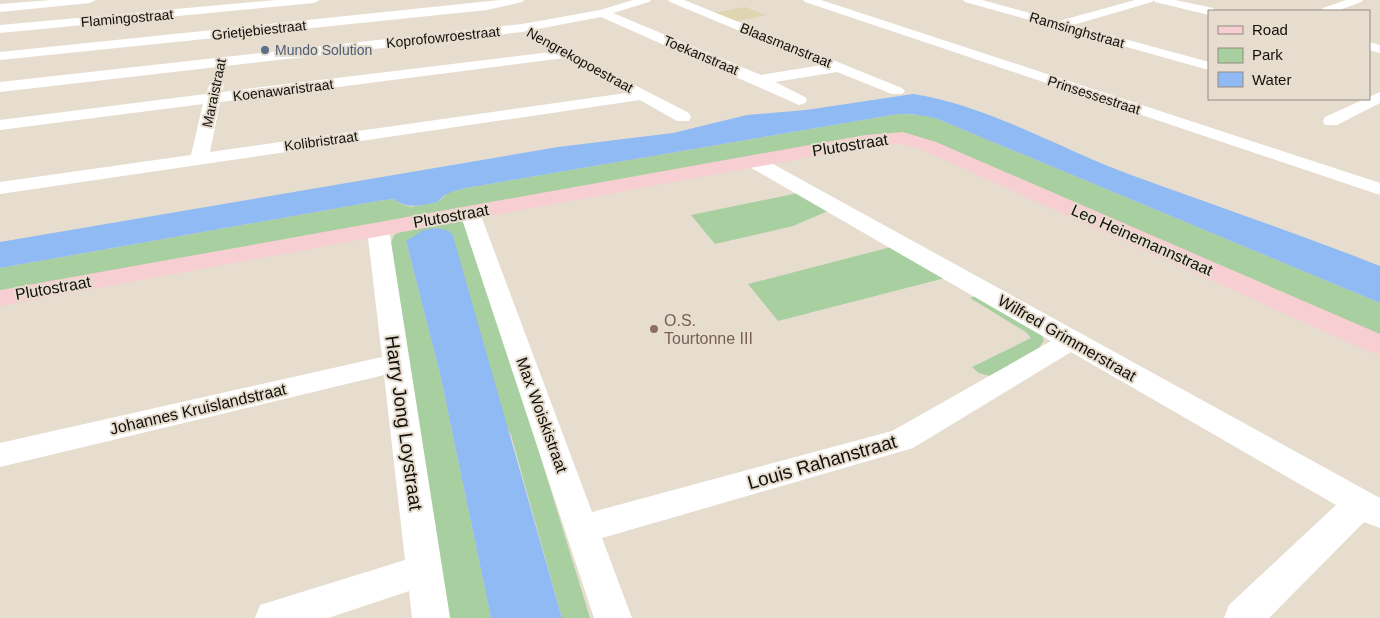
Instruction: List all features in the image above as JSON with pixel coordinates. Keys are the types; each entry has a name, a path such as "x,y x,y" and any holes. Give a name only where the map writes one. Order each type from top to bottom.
{"street":[{"path":"0,8 42,2 90,0"},
{"name":"Flamingostraat","path":"6,29 239,4 314,0"},
{"name":"Grietjebiestraat","path":"0,56 518,0"},
{"name":"Koprofowroestraat","path":"0,88 522,28 602,13 645,0"},
{"name":"Blaasmanstraat","path":"674,0 897,91"},
{"name":"Prinsessestraat","path":"809,0 1380,189"},
{"name":"Ramsinghstraat","path":"969,0 1208,66"},
{"path":"1059,25 1148,0"},
{"path":"1159,0 1208,11"},
{"path":"1330,10 1358,0"},
{"path":"0,41 6,29 42,2"},
{"name":"Nengrekopoestraat","path":"482,3 566,54 683,117"},
{"name":"Maraistraat","path":"199,159 226,33 239,4"},
{"name":"Toekanstraat","path":"602,13 759,80 799,100"},
{"path":"1185,58 1208,51"},
{"name":"Koenawaristraat","path":"0,125 566,54"},
{"path":"759,80 839,67"},
{"name":"Kolibristraat","path":"0,188 643,95"},
{"path":"1331,121 1380,97"},
{"name":"Plutostraat","path":"0,298 865,141 903,138"},
{"name":"Leo Heinemannstraat","path":"903,138 938,150 1380,345"},
{"name":"Wilfred Grimmerstraat","path":"755,162 1370,509"},
{"name":"Max Woiskistraat","path":"470,213 613,618"},
{"name":"Harry Jong Loystraat","path":"378,229 431,618"},
{"name":"Louis Rahanstraat","path":"582,529 902,440 1070,341"},
{"name":"Johannes Kruislandstraat","path":"0,456 396,363"},
{"path":"1243,618 1370,509"},
{"path":"274,618 425,570"}],"green space":[{"path":"898,114 926,115 940,120 1380,303 1380,337 1074,203 906,133 0,292 0,268 378,201 394,199 401,204 411,207 438,202 449,192 466,188"},
{"path":"798,193 828,211 793,226 715,244 691,215"},
{"path":"459,220 464,223 503,334 590,618 562,618 511,435 406,241 440,374 491,618 450,618 390,245 394,235 403,230"},
{"path":"895,246 949,277 778,321 748,284"},
{"path":"979,295 1041,333 1044,340 1038,350 990,376 979,373 972,367 1031,338 1026,332 970,298"}],"sand":[{"path":"745,7 766,15 734,22 713,13"}],"water":[{"path":"913,94 969,108 997,118 1134,176 1380,266 1380,303 940,120 904,114 466,188 447,194 438,202 415,206 405,205 394,199 378,201 0,268 0,242 558,147 673,133 747,115 806,110"},
{"path":"438,228 449,231 453,236 562,618 491,618 440,374 406,241 424,230"}],"place":[{"name":"Mundo Solution","path":"265,50"},
{"name":"O.S. Tourtonne III","path":"654,329"}]}
